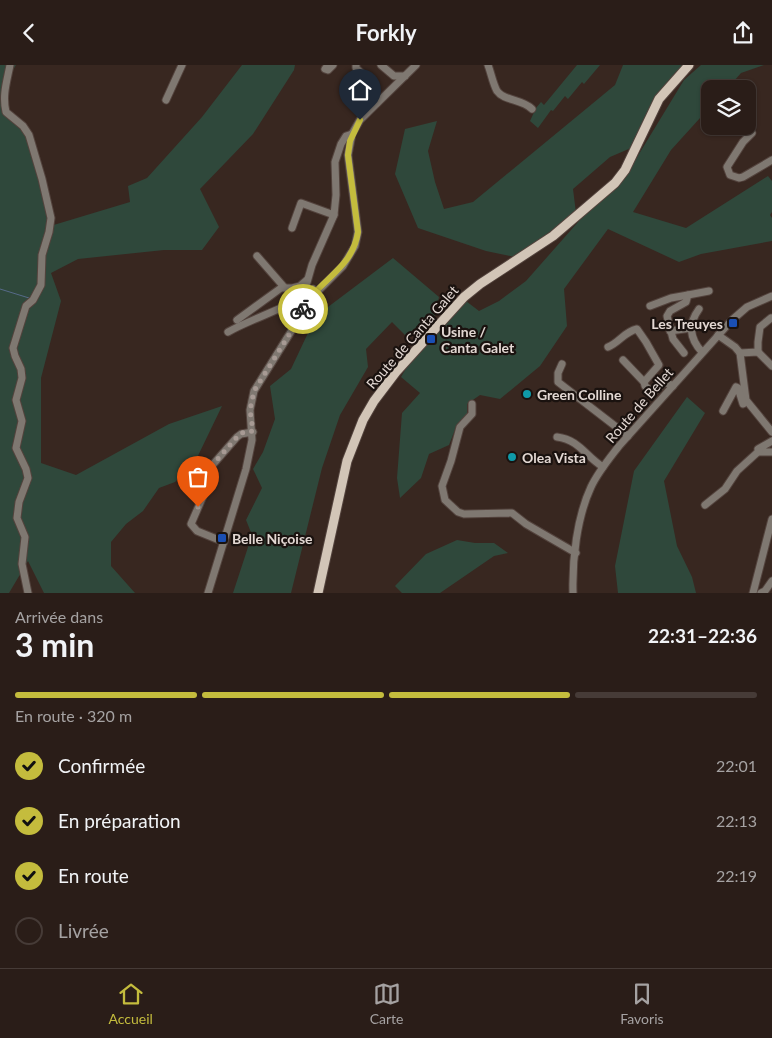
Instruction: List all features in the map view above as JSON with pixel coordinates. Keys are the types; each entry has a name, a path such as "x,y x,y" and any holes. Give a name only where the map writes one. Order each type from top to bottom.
{"main road":[{"name":"Route de Canta Galet","path":"318,593 347,461 363,420 374,401 396,372 471,291 554,237 615,183 625,170 659,99 689,65"}],"street":[{"path":"10,65 4,87 4,106 6,112 23,126 29,135 51,219 42,255 41,285 33,300 26,306 13,347 14,356 21,369 22,378 16,399 22,421 16,448 26,469 28,479 19,502 17,518 25,537 22,564 28,593"},
{"path":"166,100 182,65"},
{"path":"328,65 325,69 328,71 333,65"},
{"path":"356,65 356,68 367,78 367,91 378,103"},
{"path":"381,65 394,76 405,76"},
{"path":"208,593 246,469 253,431 250,410 254,391 297,322 305,304 348,260 357,239 358,232 348,155 352,134 360,120 416,65"},
{"path":"488,65 496,88 501,95 523,102 532,109"},
{"path":"299,299 334,215 336,157 346,136 352,134"},
{"path":"750,135 727,167 730,175 739,178 743,177 772,160"},
{"path":"292,227 301,203 334,215"},
{"path":"257,256 284,287"},
{"path":"237,321 284,287 300,286 309,278"},
{"path":"228,332 305,297 314,289 318,291"},
{"path":"650,306 671,298 709,291"},
{"path":"684,353 673,339 667,316 670,311 686,302 688,295"},
{"name":"Route de Bellet","path":"573,593 576,553 583,510 591,486 603,467 702,352 741,311 772,296"},
{"path":"699,309 694,317 691,328 692,337 702,352"},
{"path":"771,318 760,327 758,352 772,366"},
{"path":"670,331 691,328"},
{"path":"608,347 614,345 628,331 637,329 659,365 644,382"},
{"path":"718,335 736,347 740,353 748,404 772,432"},
{"path":"740,353 758,352"},
{"path":"623,360 644,382 644,386 651,391 656,391 665,382 673,386"},
{"path":"562,364 558,373 558,382 628,436"},
{"path":"723,411 736,387 744,404 748,404"},
{"path":"472,404 472,414 460,427 442,486 445,499 458,512 464,514 512,513 526,524 576,553"},
{"path":"224,542 196,531 191,524 204,494 206,475 209,469 241,433 253,431"},
{"path":"556,437 575,443 603,467"},
{"path":"706,505 725,489 737,471 759,451 760,447 772,441"},
{"path":"759,451 764,453 772,452"},
{"path":"753,593 772,519"},
{"path":"761,593 765,591 772,581"}],"green space":[{"path":"0,65 16,65 8,79 6,108 25,126 48,217 47,227 130,202 128,186 147,178 202,117 242,65 295,65 294,70 253,134 200,189 219,227 202,250 164,250 78,259 51,273 61,301 41,378 41,463 76,475 169,424 222,406 194,464 175,482 159,488 143,511 126,524 111,542 111,566 135,593 44,593 28,561 9,593 0,593"},
{"path":"577,65 600,65 568,99 565,96 553,111 551,110 538,128 530,121 536,108 541,102 544,105"},
{"path":"623,65 686,65 631,148 610,157 573,189 576,213 515,257 486,251 418,228 395,174 405,129 437,121 428,151 444,209 473,202 615,85"},
{"path":"701,65 764,65 741,73 735,80 701,80 701,117 671,150 633,212 686,228 768,176 772,181 772,212 770,215 772,218 772,241 701,254 679,262 608,229 564,289 567,326 540,366 500,399 480,395 467,404 467,417 456,427 449,445 429,454 421,478 400,498 397,478 402,413 420,393 401,377 408,365 466,301 479,311 499,301 526,281 586,213 628,172 684,80"},
{"path":"393,258 439,297 433,323 425,320 406,336 392,322 366,349 368,367 340,415 322,468 291,593 233,593 252,535 246,520 262,488 253,469 263,452 275,419 270,386 291,369 316,316"},
{"path":"687,397 705,413 664,481 677,546 692,577 696,593 618,593 615,566 634,471"},
{"path":"457,540 475,543 494,543 508,553 494,556 440,593 402,593 395,586 426,554"}],"waterway":[{"path":"0,289 29,298"}],"way so far":[{"path":"198,507 204,494 206,475 209,469 241,433 253,431 250,410 254,391 262,375 297,322 303,309"}],"place":[{"name":"Les Treuyes","path":"733,323"},
{"name":"Usine / Canta Galet","path":"431,339"},
{"name":"Green Colline","path":"527,394"},
{"name":"Olea Vista","path":"512,457"},
{"name":"Belle Niçoise","path":"222,538"}],"route":[{"path":"303,309 305,304 348,260 355,246 358,232 348,148 352,134 360,120"}]}
